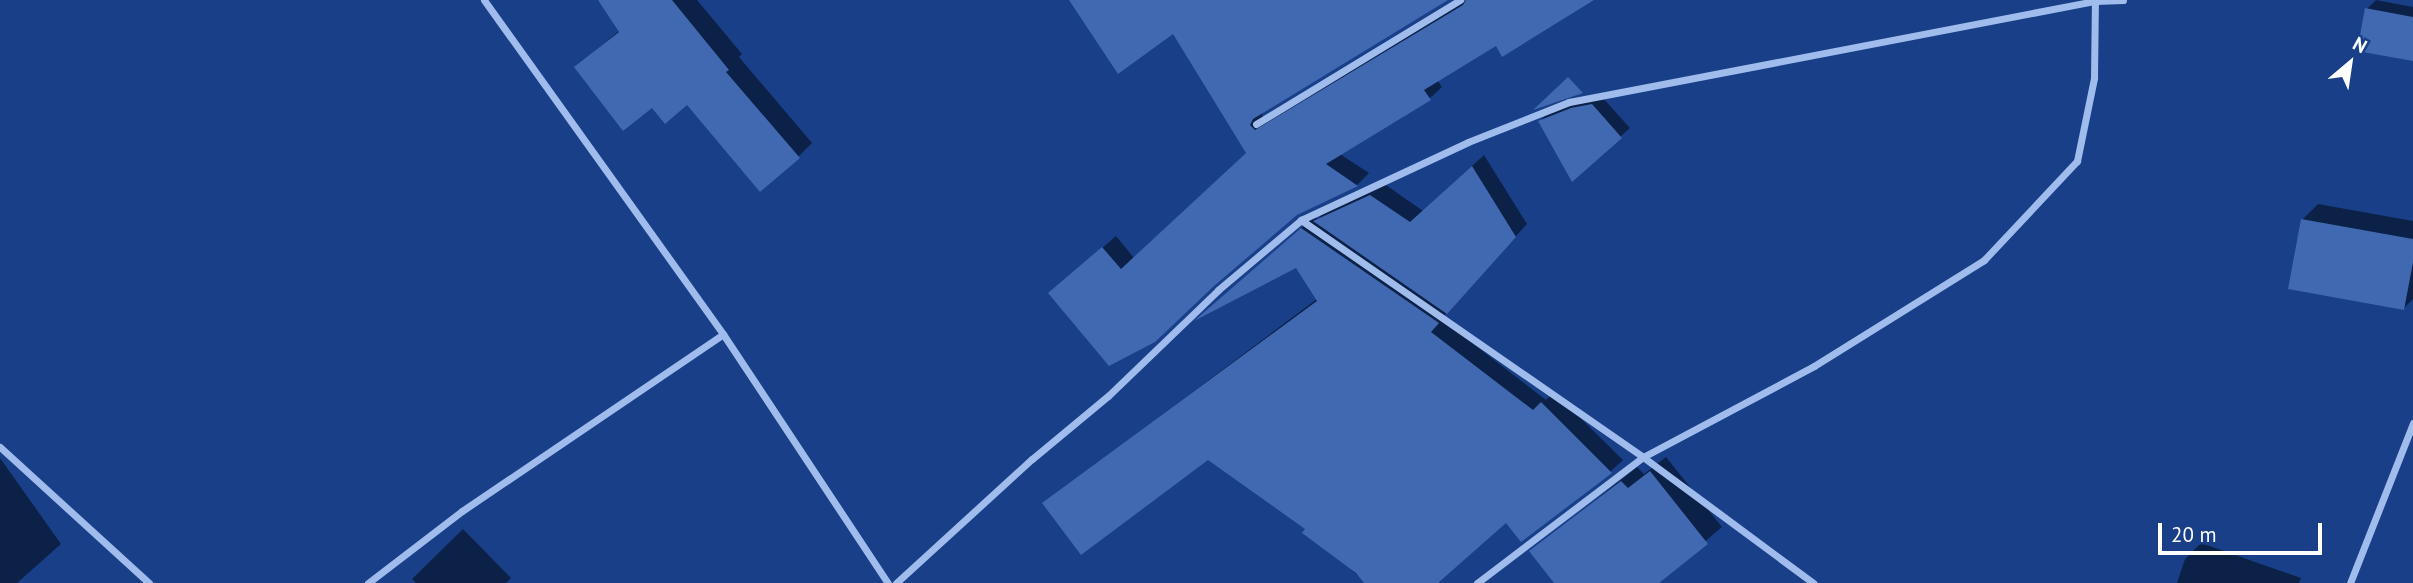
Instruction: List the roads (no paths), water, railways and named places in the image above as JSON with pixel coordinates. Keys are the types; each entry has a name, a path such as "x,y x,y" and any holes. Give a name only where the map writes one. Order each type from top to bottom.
{"street":[{"path":"484,0 723,334 888,583"},
{"path":"1256,124 1460,0"},
{"path":"896,583 1032,459 1108,396 1218,290 1301,220 1468,142 1569,102 2095,1 2123,0"},
{"path":"1477,583 1643,457 1814,366 1984,260 2077,161 2094,78 2095,1"},
{"path":"1301,220 1643,457 1813,583"},
{"path":"368,583 462,511 723,334"},
{"path":"2350,583 2413,423"},
{"path":"0,447 149,583"}]}
